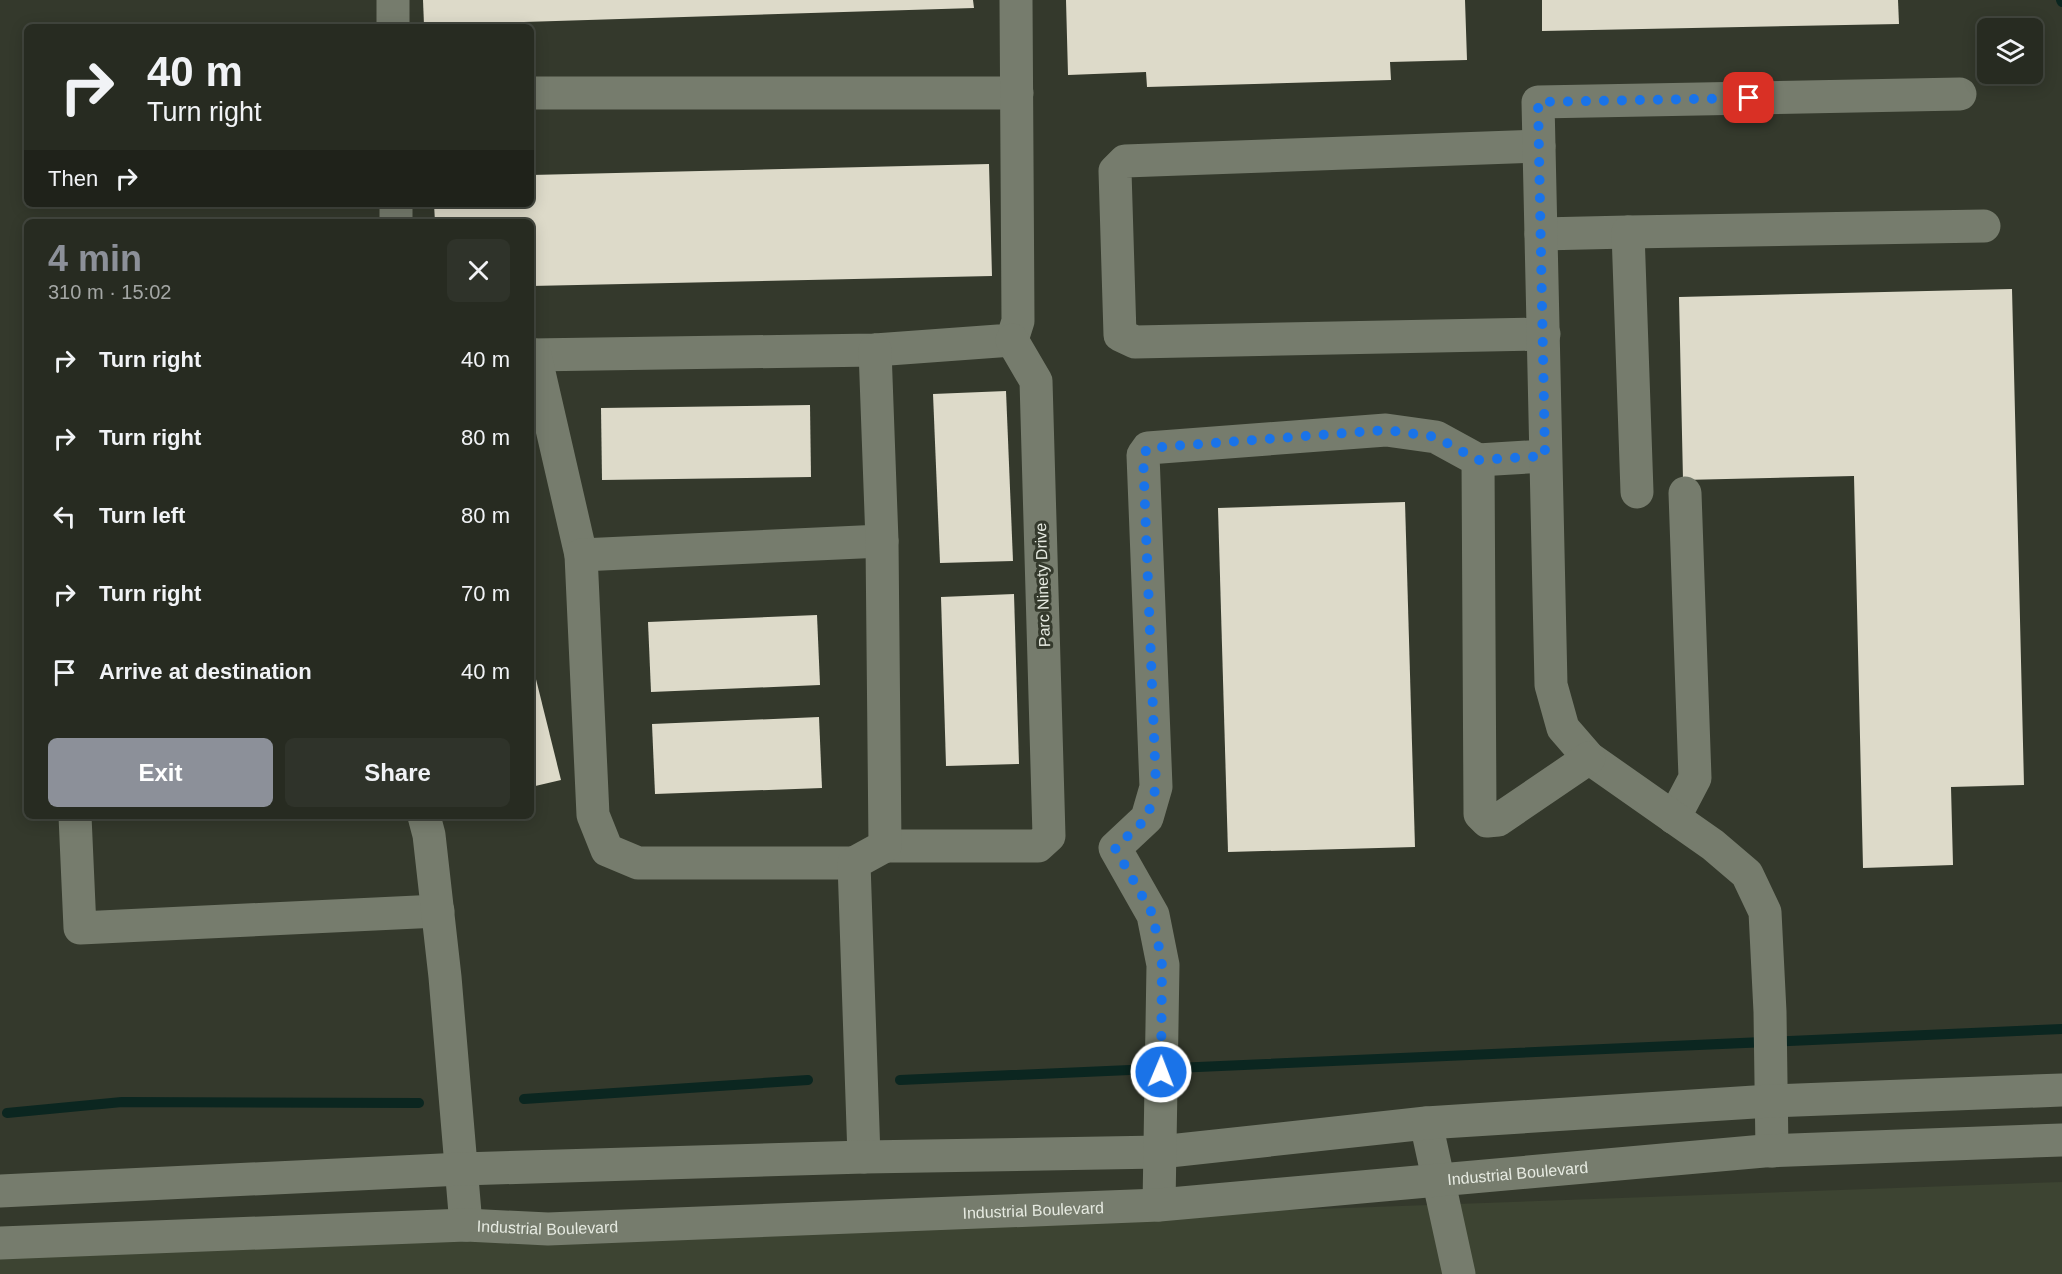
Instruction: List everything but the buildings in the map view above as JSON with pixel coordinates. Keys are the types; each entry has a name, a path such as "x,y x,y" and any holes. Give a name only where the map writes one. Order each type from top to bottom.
{"street":[{"path":"393,0 393,24"},
{"path":"534,355 875,350 1012,340 1018,321 1016,0"},
{"path":"534,93 1017,93"},
{"path":"1772,1151 1770,1012 1765,912 1747,874 1713,845 1589,758 1563,728 1551,685 1538,102 1960,94"},
{"path":"1539,146 1125,161 1115,171 1120,335 1135,342 1544,334"},
{"path":"1541,234 1984,226"},
{"path":"1628,232 1637,492"},
{"name":"Parc Ninety Drive","path":"885,846 1038,846 1049,836 1036,381 1012,340"},
{"path":"534,359 581,555 593,815 607,850 638,863 854,863 885,846 882,541 875,350"},
{"path":"1159,1205 1162,965 1153,915 1115,848 1147,818 1156,787 1143,455 1148,448 1386,430 1436,437 1478,460 1545,456"},
{"path":"1478,460 1480,814 1487,821 1498,820 1589,758"},
{"path":"1674,818 1695,778 1685,493"},
{"path":"581,555 882,541"},
{"path":"75,819 80,928 438,911"},
{"path":"425,819 438,911 466,1225"},
{"path":"854,863 864,1157"},
{"path":"0,1191 462,1169 864,1157 1160,1152 1770,1087 2062,1090"},
{"path":"1425,1123 1459,1274"},
{"name":"Industrial Boulevard","path":"0,1243 466,1225 548,1229 1159,1205 1772,1151 2062,1140"}],"shaded area":[{"path":"2062,1182 2062,1274 0,1274 0,1257"}],"waterway":[{"path":"900,1080 2062,1029"},
{"path":"524,1099 808,1080"},
{"path":"7,1113 122,1102 419,1103"}],"route":[{"path":"1161,1072 1162,965 1153,915 1115,848 1147,818 1156,787 1143,455 1148,448 1386,430 1436,437 1478,460 1545,456 1538,102 1749,98"}]}
